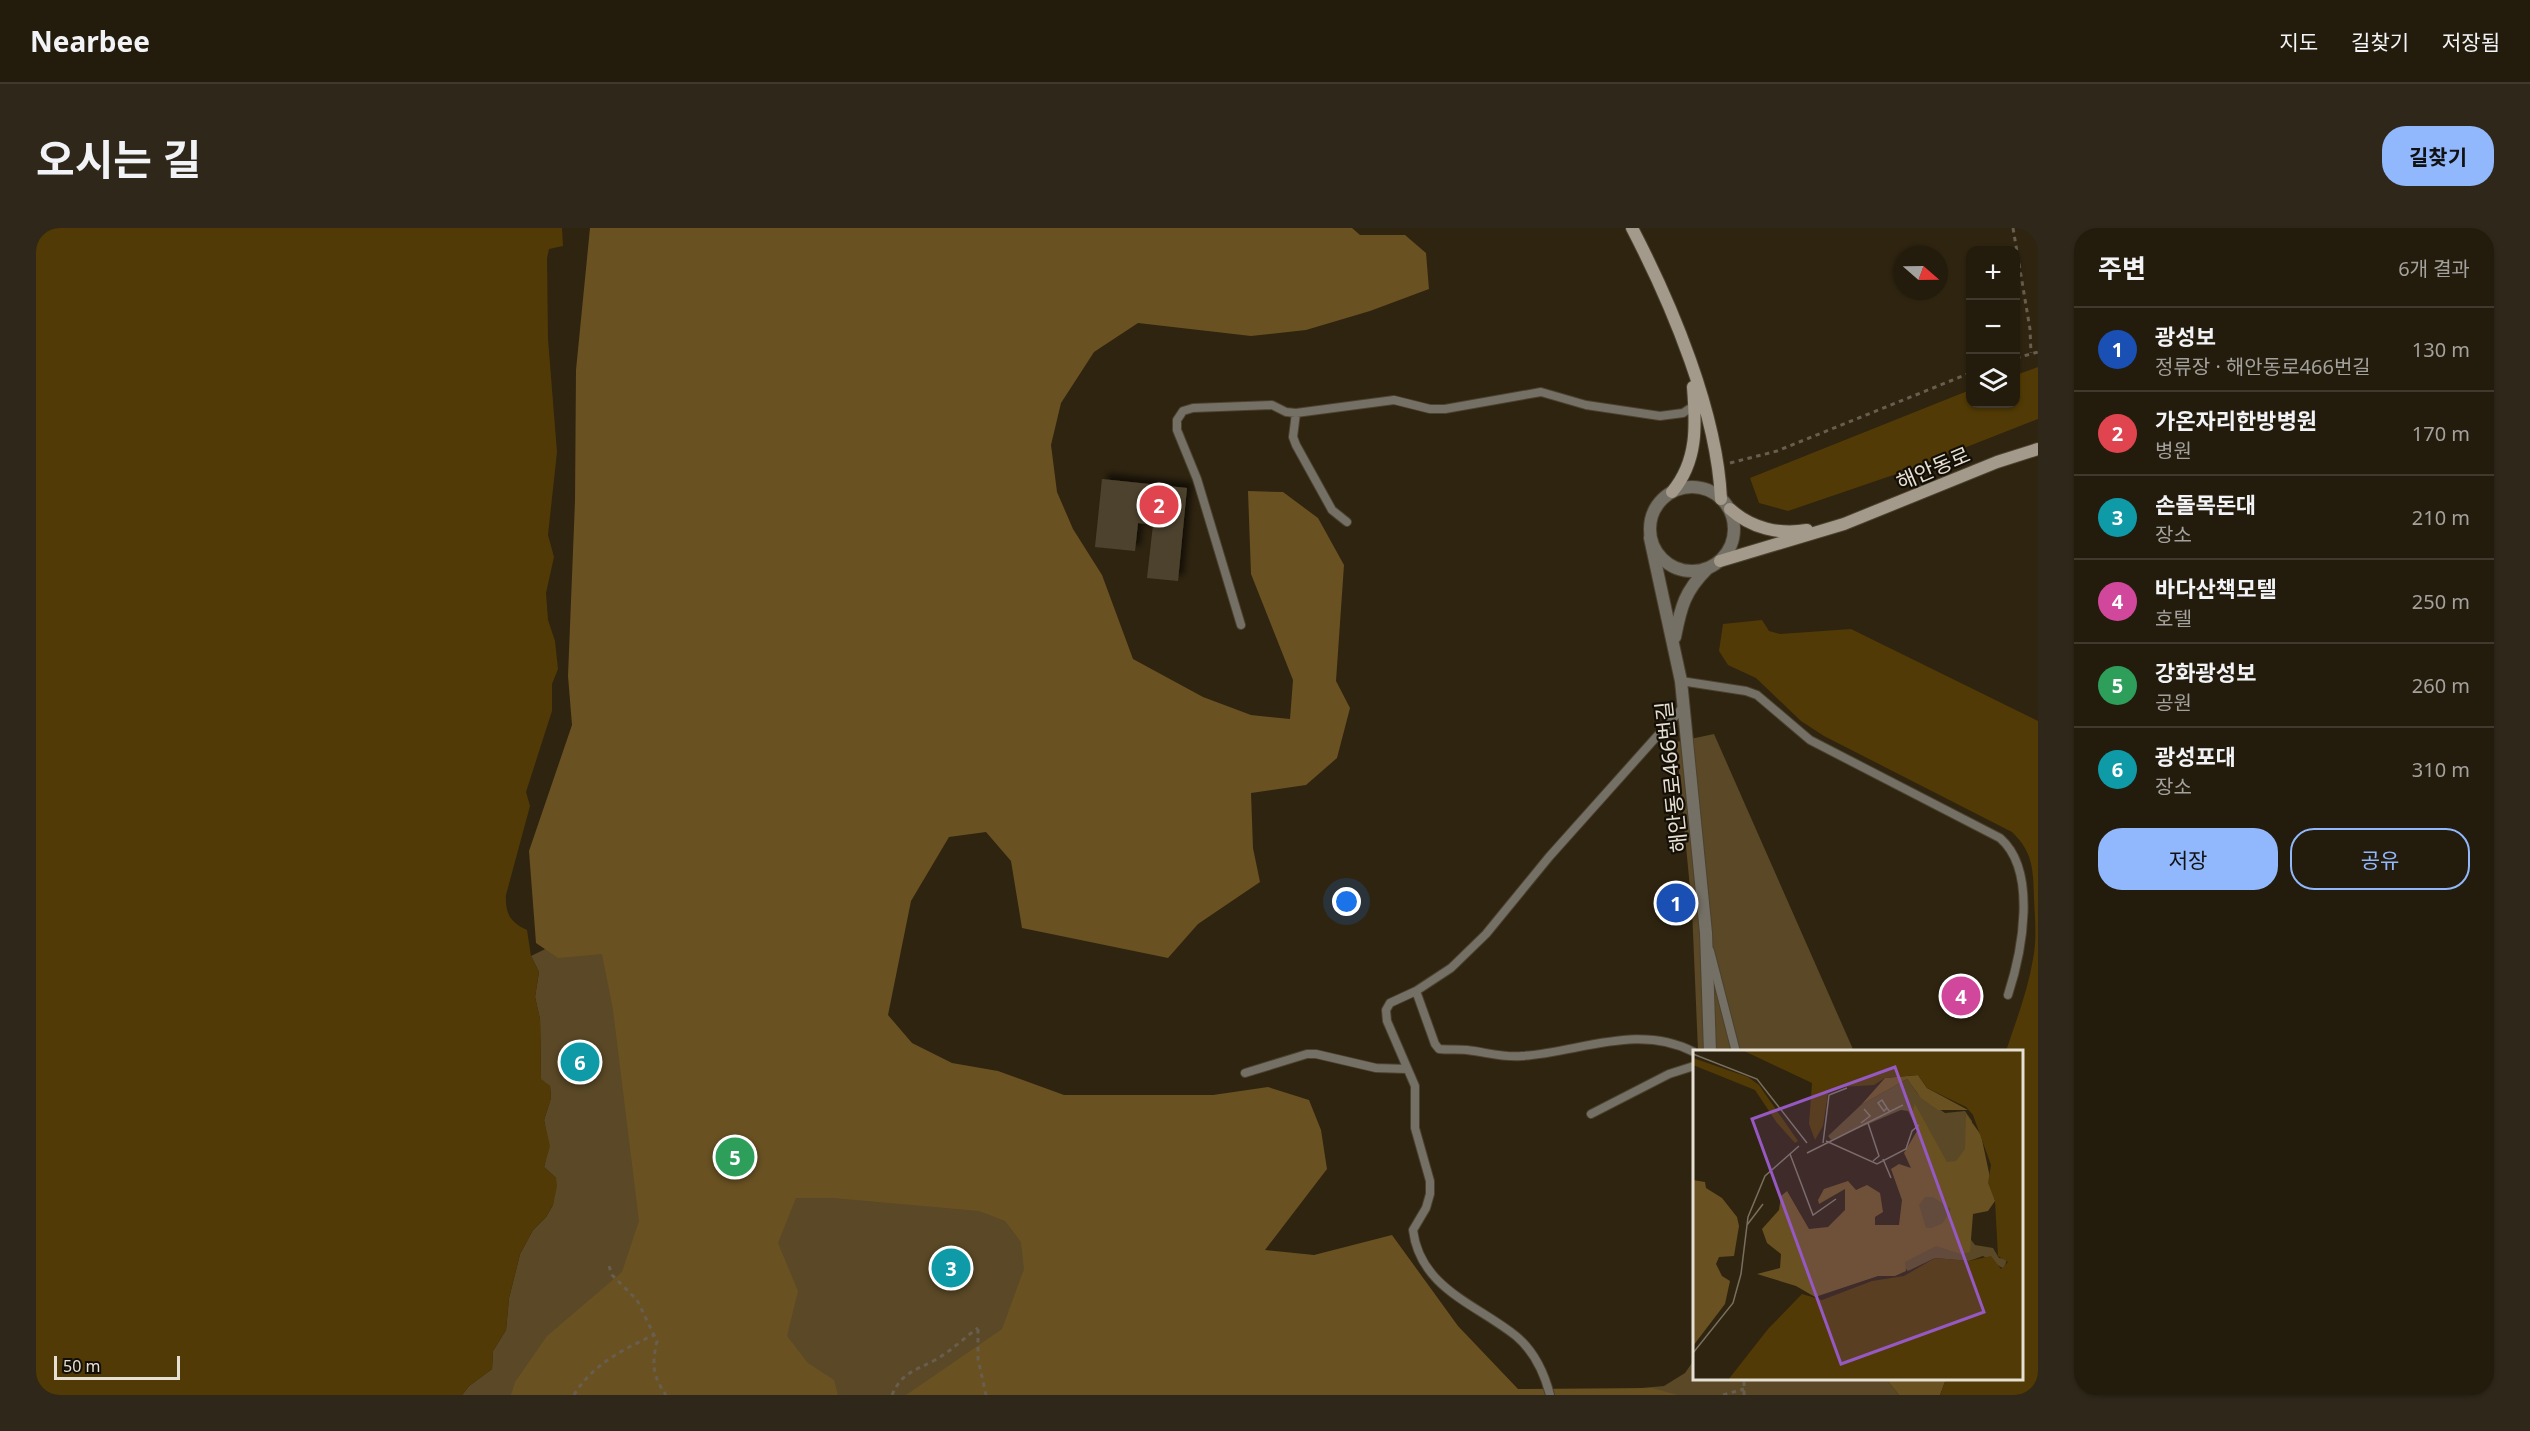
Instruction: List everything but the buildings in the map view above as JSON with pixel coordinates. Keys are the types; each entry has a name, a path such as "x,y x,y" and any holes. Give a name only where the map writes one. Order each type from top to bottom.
{"main road":[{"path":"1632,228 1670,312 1687,357 1710,429 1722,499"},
{"path":"1672,492 1683,478 1693,449 1695,405 1687,357"},
{"name":"해안동로","path":"1720,561 1844,524 1997,462 2038,448"},
{"name":"해안동로","path":"1730,509 1752,525 1774,530 1801,531 1844,524"}],"street":[{"path":"1674,644 1685,596 1693,583 1707,569 1720,561 1729,549 1734,535 1734,522 1730,509 1722,499 1711,491 1698,487 1685,487 1661,500 1650,524 1650,538 1656,552 1666,563 1679,570 1693,572 1707,569"},
{"name":"해안동로466번길","path":"1650,538 1674,644 1684,706 1706,933 1710,1050"}],"lane":[{"path":"1241,625 1197,479 1177,430 1177,420 1183,411 1194,408 1272,405 1286,412 1296,413 1394,400 1430,409 1444,409 1541,392 1586,405 1660,416 1683,412 1695,405"},
{"path":"1296,413 1293,437 1332,510 1347,522"},
{"path":"1681,681 1746,691 1757,695 1819,745 2000,838 2009,845 2020,864 2023,877 2024,933 2008,995"},
{"path":"1550,1395 1545,1373 1516,1336 1451,1294 1421,1258 1413,1230 1426,1208 1430,1194 1430,1181 1414,1128 1415,1086 1387,1021 1386,1010 1390,1003 1416,991 1450,968 1486,934 1549,856 1684,706"},
{"path":"1706,933 1735,1050"},
{"path":"1416,991 1435,1044 1440,1049 1519,1057 1583,1045 1641,1038 1670,1043 1693,1051"},
{"path":"1245,1073 1307,1054 1376,1068 1407,1069"},
{"path":"1591,1114 1669,1074 1693,1067"}],"path":[{"path":"2013,228 2030,329 2031,353"},
{"path":"2020,357 2038,352"},
{"path":"1717,466 1777,451 1966,375"},
{"path":"609,1266 612,1275 637,1300 657,1341 654,1376 666,1395"},
{"path":"892,1395 898,1382 914,1369 936,1359 978,1328 978,1359 986,1395"},
{"path":"574,1395 582,1382 604,1361 654,1335"},
{"path":"1744,1380 1744,1395"},
{"path":"1724,1395 1744,1389"}],"shaded area":[{"path":"36,228 562,228 563,246 549,249 547,258 548,339 557,452 548,535 554,557 546,593 548,620 555,641 558,669 552,684 552,711 526,792 530,806 506,895 510,916 516,924 527,930 531,956 539,972 535,997 540,1019 541,1079 550,1086 551,1098 544,1120 550,1146 544,1167 556,1178 557,1186 553,1205 546,1217 533,1230 520,1254 509,1298 506,1330 493,1351 492,1369 469,1386 462,1395 36,1395"},
{"path":"590,228 1352,228 1360,235 1405,235 1426,253 1429,289 1370,311 1306,330 1251,336 1138,323 1094,352 1061,403 1051,445 1057,492 1073,529 1102,575 1133,659 1203,697 1251,715 1290,719 1293,680 1251,574 1248,491 1283,492 1318,518 1344,565 1336,681 1350,708 1337,758 1306,785 1251,793 1253,848 1260,882 1198,924 1168,958 1022,928 1011,861 986,832 949,837 911,901 888,1015 912,1043 952,1063 998,1071 1064,1095 1213,1095 1268,1087 1309,1100 1321,1130 1327,1169 1265,1250 1314,1255 1392,1235 1458,1326 1518,1389 1652,1388 1678,1395 906,1395 1002,1329 1024,1269 1021,1242 1005,1221 979,1211 833,1198 796,1198 778,1243 798,1291 787,1336 808,1363 834,1380 838,1395 511,1395 515,1382 547,1336 622,1272 639,1221 613,1010 602,954 558,958 536,943 529,851 572,725 568,676 575,501 576,370"},
{"path":"2038,367 2038,419 1908,470 1788,511 1759,503 1750,478 1966,392 1966,408 2020,408 2020,374"},
{"path":"1762,620 1769,631 1780,634 1851,629 2038,721 2038,1395 1940,1395 1946,1380 2023,1380 2023,1050 2006,1050 2025,994 2034,952 2033,880 2031,863 2025,847 2012,832 1824,736 1801,721 1756,678 1728,665 1719,651 1723,624"},
{"path":"1714,734 1853,1050 1698,1050 1692,909 1676,742"},
{"path":"592,926 1027,1208 1209,1395 462,1395 469,1386 492,1369 493,1351 506,1330 509,1298 520,1254 533,1230 546,1217 553,1205 556,1178 544,1167 549,1146 544,1120 551,1098 550,1086 541,1080 540,1019 535,997 539,972 531,956"},
{"path":"1693,1361 1693,1380 1887,1380 1899,1395 1562,1395 1664,1386 1685,1373"},
{"path":"1887,1380 1946,1380 1940,1395 1899,1395"}],"place":[{"name":"가온자리한방병원","path":"1159,505"},
{"name":"광성보","path":"1676,903"},
{"name":"바다산책모텔","path":"1961,996"},
{"name":"광성포대","path":"580,1062"},
{"name":"강화광성보","path":"735,1157"},
{"name":"손돌목돈대","path":"951,1268"}]}
